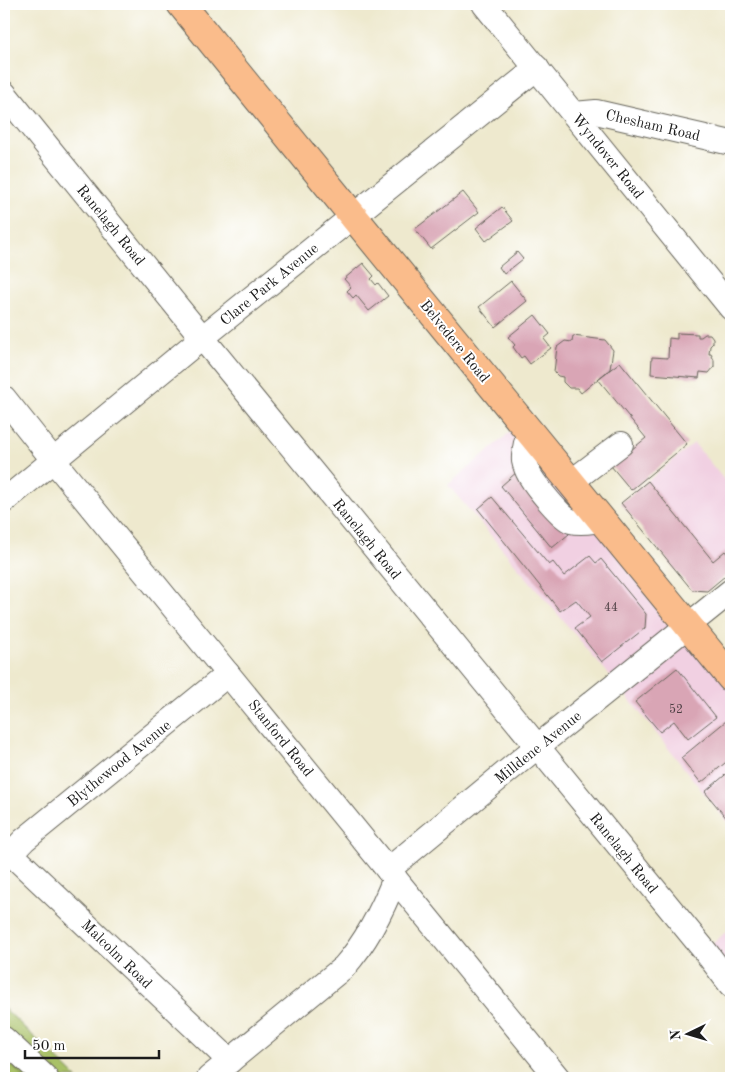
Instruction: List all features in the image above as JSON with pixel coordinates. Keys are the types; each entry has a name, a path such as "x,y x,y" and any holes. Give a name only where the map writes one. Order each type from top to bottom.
{"main road":[{"name":"Belvedere Road","path":"180,4 731,678"}],"street":[{"name":"Wyndover Road","path":"484,4 731,308"},
{"name":"Clare Park Avenue","path":"4,501 202,338 537,68"},
{"name":"Ranelagh Road","path":"4,92 202,338 731,985"},
{"name":"Chesham Road","path":"574,114 596,112 731,143"},
{"name":"Stanford Road","path":"4,398 558,1078"},
{"path":"529,430 525,448 525,466 530,476 555,508 572,521 602,520"},
{"path":"571,482 621,444"},
{"path":"688,625 731,590"},
{"name":"Milldene Avenue","path":"209,1078 344,967 353,957 364,941 389,894 392,874 537,747 688,625"},
{"name":"Blythewood Avenue","path":"8,850 24,840 228,674"},
{"name":"Malcolm Road","path":"8,850 230,1061"},
{"path":"4,1039 46,1078"}],"shaded area":[{"path":"522,422 731,678 731,827 617,684 448,485"},
{"path":"694,443 731,486 731,571 707,591 692,590 621,503"},
{"path":"731,927 731,985 705,951"}],"green space":[{"path":"4,1008 77,1078 4,1078"},
{"path":"4,1059 25,1078 4,1078"}],"building":[{"path":"463,192 479,212 431,249 415,229"},
{"path":"502,207 513,221 486,241 476,228"},
{"path":"517,252 523,259 504,274 499,267"},
{"path":"363,263 374,276 371,279 376,285 378,283 388,296 369,311 356,295 353,298 347,291 351,287 344,279"},
{"path":"511,281 527,301 495,327 479,307"},
{"path":"535,315 550,334 544,339 551,348 530,364 524,356 521,358 513,347 515,345 508,337"},
{"path":"677,333 698,334 698,337 710,334 713,338 713,343 710,346 709,354 711,354 714,360 714,367 709,373 700,372 699,378 651,374 652,357 668,358 669,338 677,339"},
{"path":"573,336 605,340 613,350 610,369 581,393 577,388 569,388 563,382 563,377 558,376 554,372 557,347 565,341 572,342"},
{"path":"620,362 687,444 631,490 611,466 646,438 598,379"},
{"path":"518,471 569,534 552,548 501,486"},
{"path":"648,481 713,561 725,551 731,557 731,571 707,591 692,590 621,503"},
{"path":"492,497 549,565 553,562 564,576 590,556 596,563 601,559 646,614 645,628 602,662 575,628 590,617 576,600 560,611 478,509"},
{"path":"677,668 716,717 688,739 674,721 660,732 635,702"},
{"path":"726,721 731,728 731,758 701,783 681,758"},
{"path":"731,770 731,817 728,820 705,792"}]}
